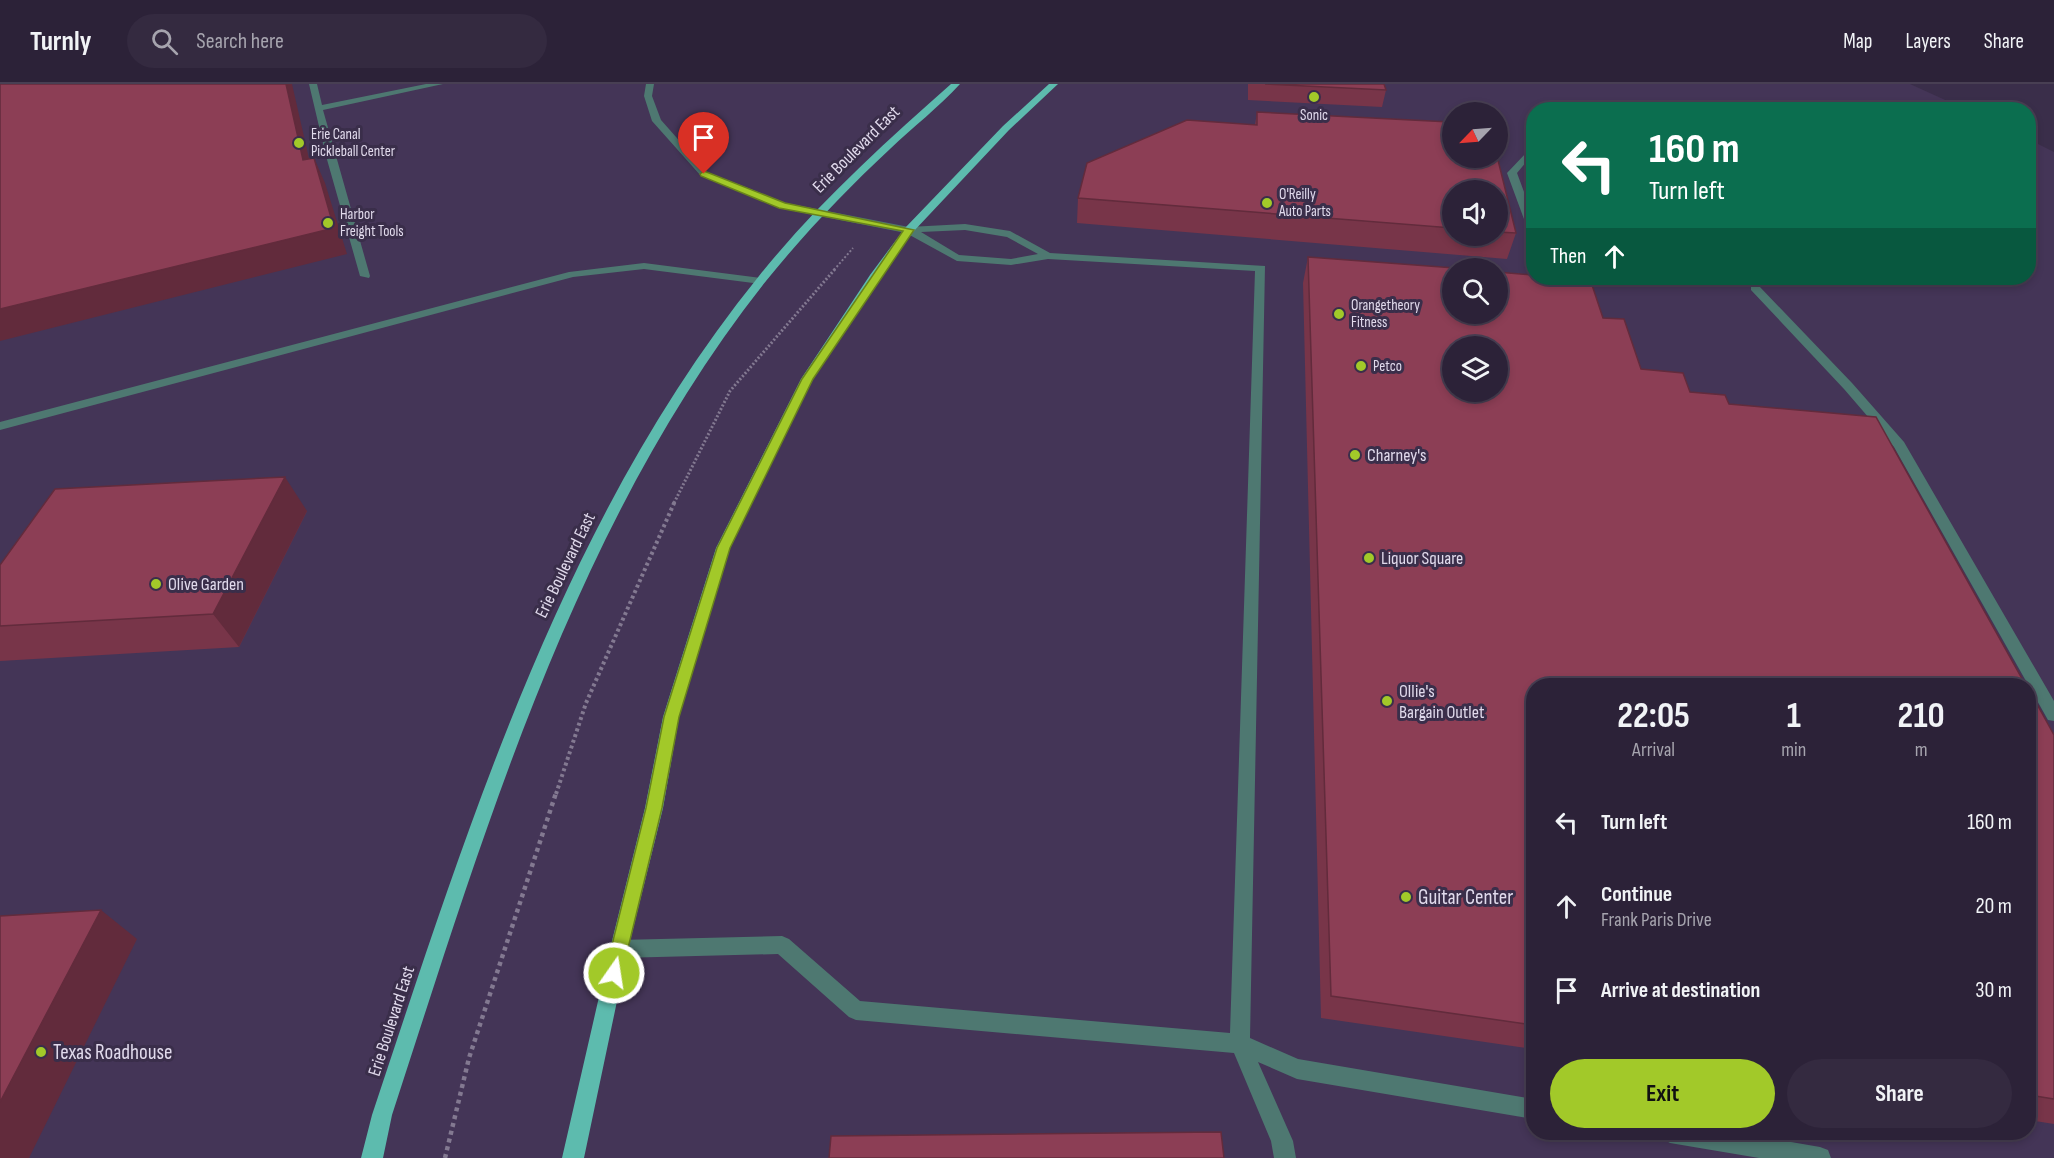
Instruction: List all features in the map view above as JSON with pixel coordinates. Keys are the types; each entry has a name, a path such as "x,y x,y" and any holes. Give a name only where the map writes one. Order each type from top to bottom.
{"main road":[{"name":"Erie Boulevard East","path":"372,1158 382,1115 481,818 519,717 629,481 716,341 761,281 865,165 956,84"},
{"path":"573,1158 619,949 654,808 671,717 723,548 807,379 909,230 1006,128 1054,84"}],"street":[{"path":"313,84 325,144 338,179 365,276"},
{"path":"318,108 439,84"},
{"path":"650,84 648,96 657,121 704,174 783,206 909,230 965,227 1010,234 1048,256"},
{"path":"1526,157 1512,173 1526,210"},
{"path":"909,230 957,258 1011,262 1048,256 1261,268 1240,1044 1281,1141 1284,1158"},
{"path":"0,426 573,274 644,266 761,281"},
{"path":"1755,288 1848,386 1899,445 2033,678"},
{"path":"2036,684 2054,715"},
{"path":"619,949 782,945 856,1010 1240,1044 1297,1069 1526,1108"},
{"path":"1716,1140 1820,1158"}],"path":[{"path":"445,1158 469,1058 586,703 655,542 730,391 843,256 881,224"}],"shaded area":[{"path":"0,84 1910,84 1950,102 1526,102 1526,285 2036,285 2036,143 2054,152 2054,1158 0,1158"}],"building":[{"path":"0,84 286,84 303,160 314,158 334,228 0,309"},
{"path":"1265,84 1384,84 1386,90"},
{"name":"O'Reilly Auto Parts","path":"1257,112 1442,122 1442,168 1500,168 1503,180 1442,180 1442,227 1078,198 1087,163 1187,120 1257,125"},
{"name":"O'Reilly Auto Parts","path":"1508,201 1516,233 1508,233"},
{"path":"1308,257 1442,267 1442,324 1508,324 1508,273 1526,274 1526,285 1592,285 1603,318 1624,319 1641,369 1683,373 1690,392 1725,395 1729,404 1876,417 2022,678 1526,678 1526,1024 1331,996"},
{"path":"285,477 213,614 0,626 0,565 55,489"},
{"path":"2036,702 2054,735 2054,1099 2036,1096"},
{"path":"101,910 0,1102 0,916"},
{"path":"1221,1132 1224,1158 829,1158 831,1136"}],"place":[{"name":"Sonic","path":"1314,97"},
{"name":"Erie Canal Pickleball Center","path":"299,143"},
{"name":"O'Reilly Auto Parts","path":"1267,203"},
{"name":"Harbor Freight Tools","path":"328,223"},
{"name":"Orangetheory Fitness","path":"1339,314"},
{"name":"Petco","path":"1361,366"},
{"name":"Charney's","path":"1355,455"},
{"name":"Liquor Square","path":"1369,558"},
{"name":"Olive Garden","path":"156,584"},
{"name":"Ollie's Bargain Outlet","path":"1387,701"},
{"name":"Guitar Center","path":"1406,897"},
{"name":"Texas Roadhouse","path":"41,1052"}],"route":[{"path":"614,973 654,808 671,717 723,548 807,379 874,277 909,230 783,206 704,174"}]}
